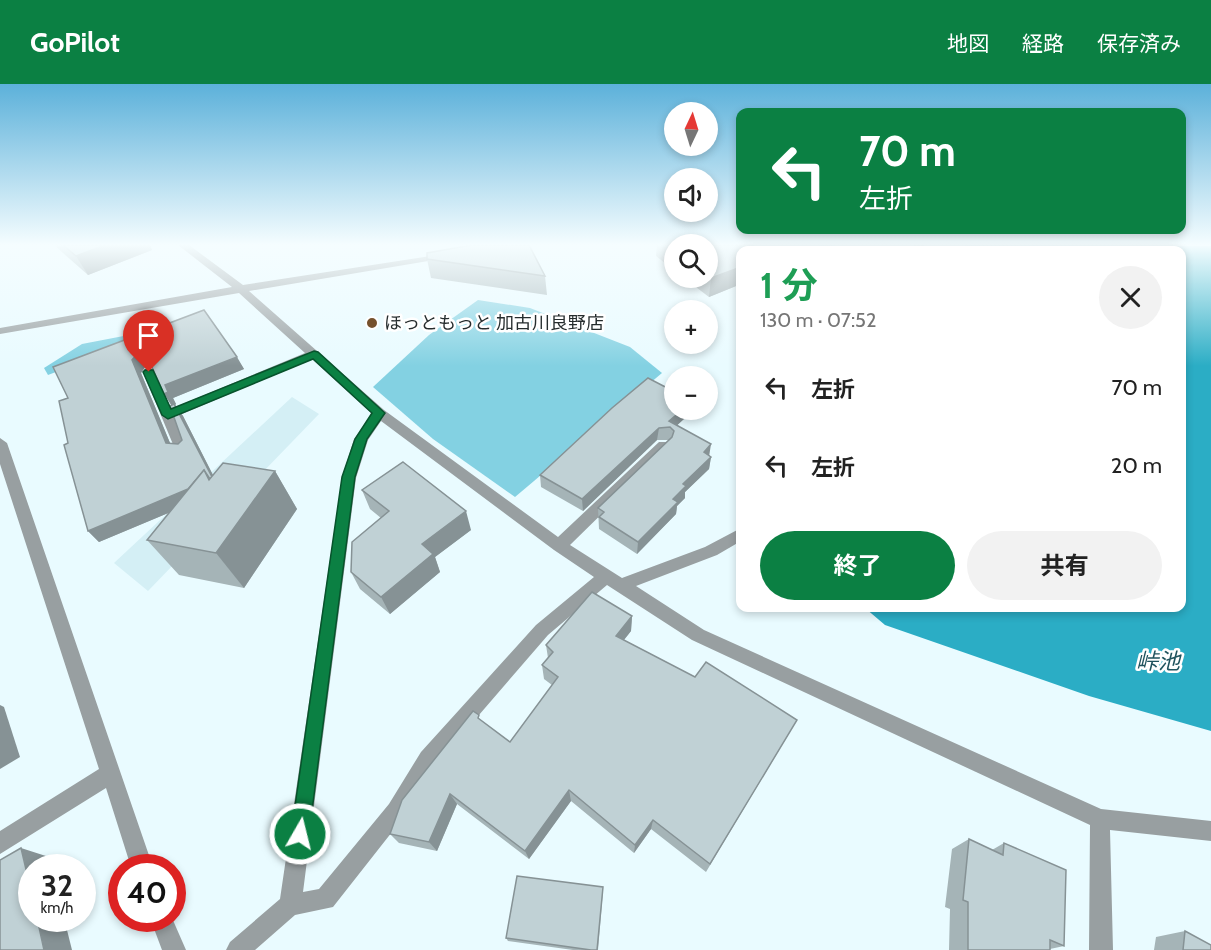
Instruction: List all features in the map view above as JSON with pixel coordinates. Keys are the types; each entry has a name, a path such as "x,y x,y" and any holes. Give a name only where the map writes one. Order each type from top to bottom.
{"street":[{"path":"236,285 379,413 559,546 698,635 1100,819 1211,831"},
{"path":"0,331 36,323 269,285"},
{"path":"168,415 314,354"},
{"path":"149,372 182,451"},
{"path":"290,905 349,477 362,439 379,413"},
{"path":"0,443 138,854"},
{"path":"559,546 664,445"},
{"path":"238,950 290,905 325,898 396,811 428,759 542,630 614,580 711,551 736,537"},
{"path":"0,843 111,772"},
{"path":"1100,819 1101,950"},
{"path":"167,932 174,950"}],"shaded area":[{"path":"478,300 530,308 630,347 662,373 515,497 433,439 373,387 429,335"},
{"path":"160,329 163,331 48,375 44,368 82,344"},
{"path":"292,397 319,414 148,591 114,563"}],"water":[{"name":"峠池","path":"1186,285 1211,285 1211,731 1089,696 885,625 870,612 1186,612"}],"building":[{"path":"204,310 237,357 165,385 168,392 164,394 147,356 137,354 132,360 166,443 178,444 182,440 170,406 174,404 212,477 210,479 204,470 188,489 88,531 64,445 68,443 59,401 68,398 53,367"},
{"path":"648,378 664,386 664,420 670,420 711,444 704,452 711,457 683,484 686,486 673,499 678,502 638,542 599,517 604,512 598,508 672,437 674,431 670,427 659,428 582,499 540,475"},
{"path":"403,462 466,511 422,544 433,554 381,597 351,572 352,542 389,511 362,490"},
{"path":"223,463 275,471 216,553 147,540 204,470 209,480"},
{"path":"592,592 632,616 616,636 695,677 706,662 797,720 710,864 653,820 635,845 569,790 525,851 450,794 429,842 390,834 402,800 473,711 479,715 478,718 510,742 558,677 542,665 553,652 546,645"},
{"path":"969,839 1003,855 1004,843 1066,870 1064,946 1050,940 1050,950 968,950 968,902 963,900"},
{"path":"21,848 22,854 18,854 18,932 40,932 44,950 0,950 0,860"},
{"path":"517,876 603,887 597,950 506,938"},
{"path":"1185,931 1211,945 1211,950 1183,950"}],"place":[{"name":"ほっともっと 加古川良野店","path":"372,323"}],"route":[{"path":"149,372 168,415 314,354 379,413 362,439 349,477 300,834"}]}
